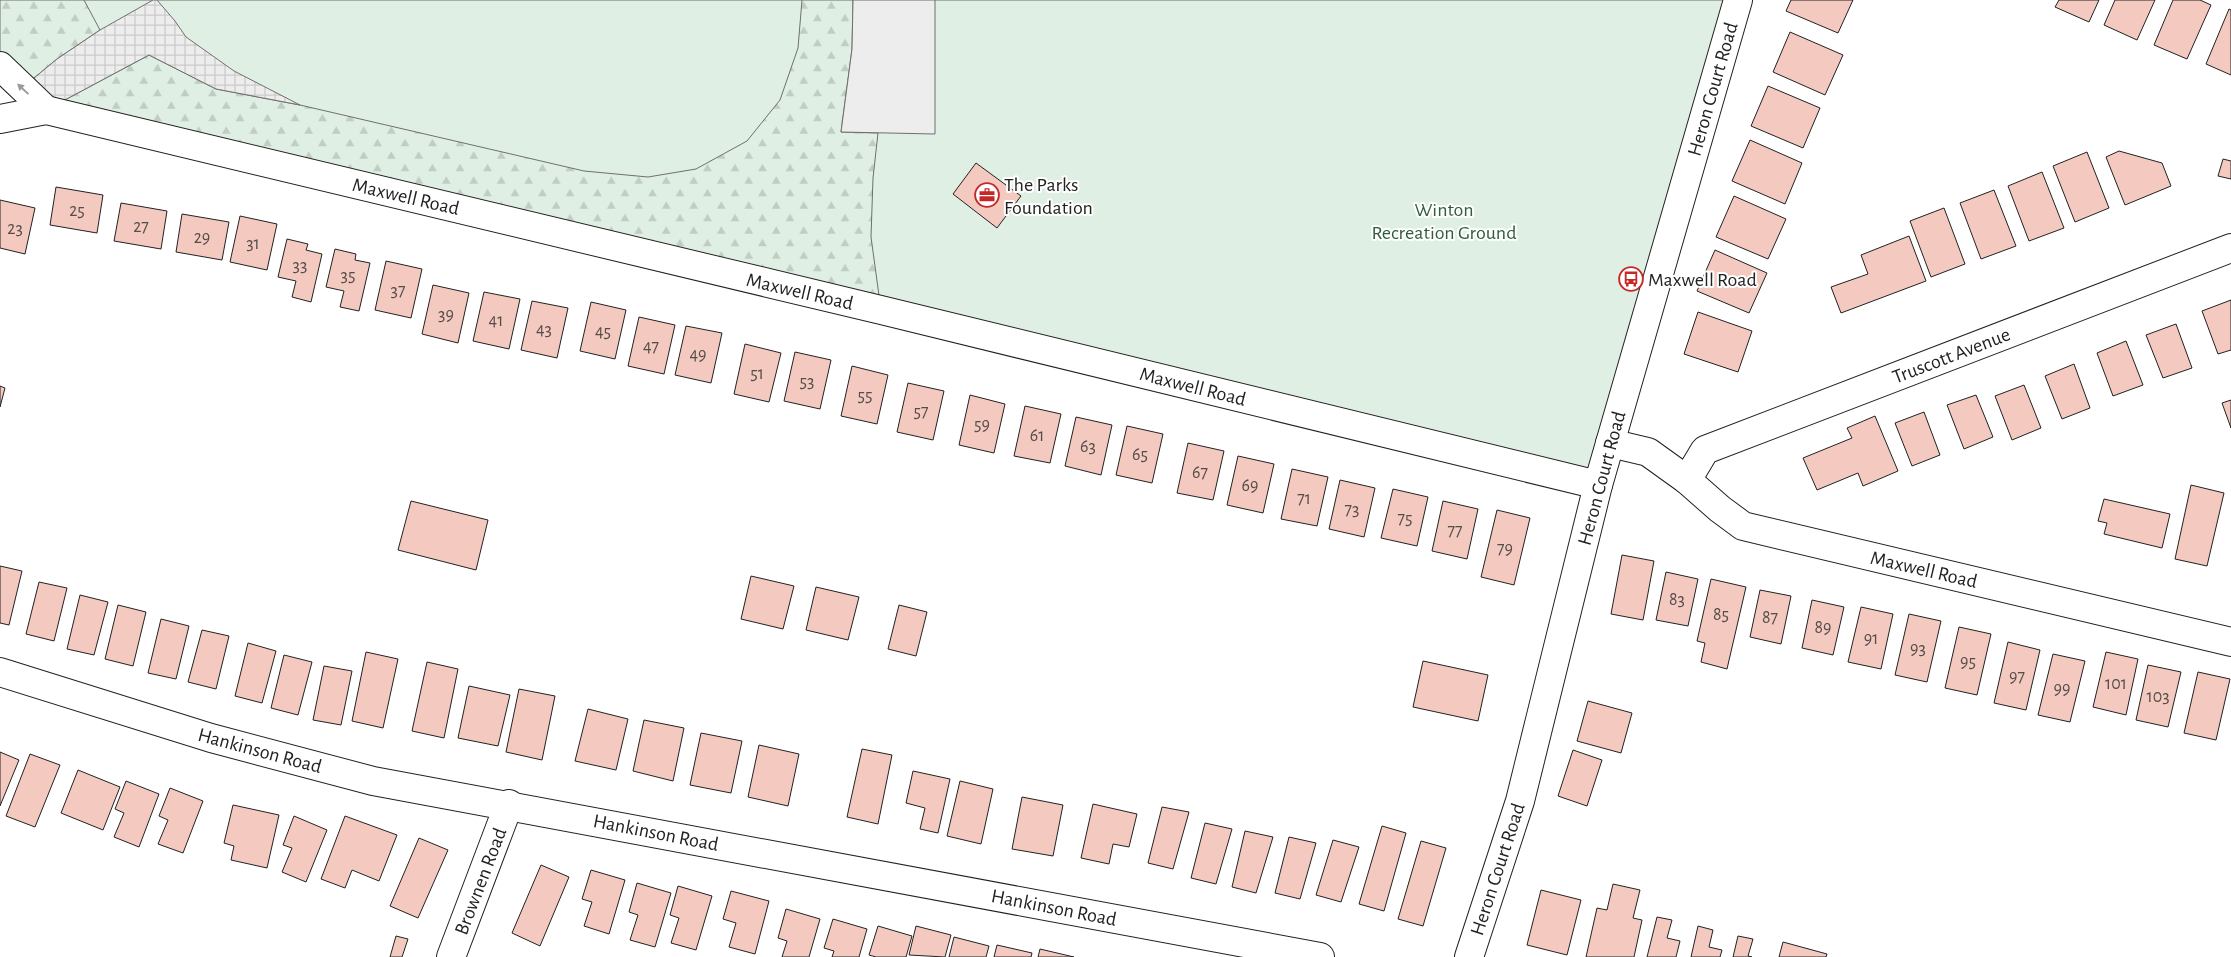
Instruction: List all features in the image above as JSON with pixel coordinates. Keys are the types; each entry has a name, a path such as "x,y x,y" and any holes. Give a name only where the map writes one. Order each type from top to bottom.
{"street":[{"name":"Heron Court Road","path":"1469,957 1520,801 1598,485 1738,0"},
{"path":"0,66 46,110"},
{"name":"Maxwell Road","path":"0,119 46,110 881,310 1598,485"},
{"name":"Truscott Avenue","path":"1687,480 1705,450 2231,248"},
{"name":"Maxwell Road","path":"1610,443 1648,452 1687,480 1743,526 2231,642"},
{"name":"Hankinson Road","path":"0,672 211,738 373,781 509,804 1320,957"},
{"name":"Brownen Road","path":"451,957 509,804"}],"green space":[{"name":"Winton Recreation Ground","path":"0,0 1738,0 1598,485 881,310"},
{"path":"0,0 84,0 100,30 57,59 22,88 0,66"},
{"path":"802,0 853,0 852,49 841,132 878,133 873,178 871,237 881,310 46,110 149,55 216,89 300,105 584,171 648,177 696,169 747,141 780,100 798,48"}],"shaded area":[{"path":"153,0 157,0 186,37 234,71 300,105 216,89 149,55 46,110 22,88 57,59 100,30"},
{"path":"853,0 935,0 935,134 841,132 852,49"}],"building":[{"path":"1791,0 1853,0 1838,33 1786,11"},
{"path":"2059,0 2099,0 2089,22 2055,7"},
{"path":"2115,0 2155,0 2137,40 2104,25"},
{"path":"2173,0 2200,0 2211,5 2187,59 2154,45"},
{"path":"2229,9 2231,10 2231,75 2206,64"},
{"path":"1790,32 1843,55 1825,95 1773,72"},
{"path":"1768,86 1820,108 1803,148 1751,126"},
{"path":"1750,140 1802,163 1785,204 1732,181"},
{"path":"2119,151 2162,163 2171,186 2125,205 2106,157"},
{"path":"2087,152 2109,208 2075,222 2053,166"},
{"path":"2223,159 2231,161 2231,179 2218,176"},
{"name":"The Parks Foundation","path":"976,163 1021,196 997,228 953,194"},
{"path":"2042,172 2064,228 2029,241 2008,186"},
{"path":"56,187 103,195 97,233 50,225"},
{"path":"1994,190 2016,246 1981,259 1960,203"},
{"path":"1734,196 1786,219 1768,259 1716,237"},
{"path":"0,200 35,208 25,254 0,248"},
{"path":"121,203 167,211 161,249 114,241"},
{"path":"1944,208 1965,264 1931,277 1910,221"},
{"path":"182,214 229,222 222,260 176,252"},
{"path":"240,216 277,224 267,270 230,262"},
{"path":"1909,236 1926,281 1841,313 1831,287 1868,274 1861,255"},
{"path":"287,239 308,244 306,250 322,254 311,302 292,297 296,281 278,277"},
{"path":"335,249 356,254 355,260 370,263 359,311 340,307 344,291 326,287"},
{"path":"1715,250 1767,273 1749,313 1697,291"},
{"path":"386,261 422,269 411,318 375,310"},
{"path":"433,285 469,293 458,343 422,334"},
{"path":"484,292 520,299 509,349 473,341"},
{"path":"2231,300 2231,350 2218,354 2202,311"},
{"path":"532,301 568,308 557,358 521,350"},
{"path":"591,302 626,310 615,359 580,351"},
{"path":"1698,312 1752,331 1738,372 1684,354"},
{"path":"639,317 675,325 664,374 628,366"},
{"path":"2176,324 2192,368 2163,378 2146,335"},
{"path":"686,326 722,333 711,383 675,375"},
{"path":"2126,341 2143,385 2113,396 2097,353"},
{"path":"745,344 781,353 769,402 734,394"},
{"path":"795,352 831,360 820,409 784,401"},
{"path":"2074,364 2090,408 2062,419 2045,376"},
{"path":"852,366 888,375 877,424 841,416"},
{"path":"908,383 944,391 933,440 897,432"},
{"path":"2024,385 2041,428 2012,440 1995,396"},
{"path":"0,386 5,388 0,407"},
{"path":"970,395 1005,404 994,453 959,445"},
{"path":"1976,395 1993,437 1964,449 1947,405"},
{"path":"2231,400 2231,428 2222,403"},
{"path":"1025,406 1061,414 1050,463 1014,456"},
{"path":"1924,412 1940,455 1912,466 1895,423"},
{"path":"1875,416 1898,471 1863,486 1858,473 1817,490 1803,458 1852,438 1847,428"},
{"path":"1076,417 1112,425 1101,475 1065,466"},
{"path":"1127,426 1163,434 1152,483 1116,475"},
{"path":"1188,443 1224,451 1213,500 1177,493"},
{"path":"1238,456 1274,464 1263,513 1227,505"},
{"path":"1292,469 1328,477 1317,526 1281,519"},
{"path":"1340,480 1375,488 1364,537 1329,529"},
{"path":"2191,485 2224,493 2207,566 2175,559"},
{"path":"1393,489 1428,497 1417,546 1381,538"},
{"path":"2104,499 2170,514 2162,548 2104,534 2107,523 2098,521"},
{"path":"411,501 488,520 476,570 398,550"},
{"path":"1443,501 1478,509 1467,559 1432,551"},
{"path":"1497,510 1530,518 1514,585 1481,577"},
{"path":"1622,555 1654,561 1643,620 1611,614"},
{"path":"0,566 22,571 9,625 0,623"},
{"path":"1666,572 1698,579 1688,626 1656,620"},
{"path":"751,576 794,586 783,629 741,619"},
{"path":"1711,579 1746,587 1727,669 1701,662 1705,643 1697,641"},
{"path":"39,582 67,588 54,641 26,634"},
{"path":"816,587 859,597 848,640 806,630"},
{"path":"1760,590 1791,596 1781,644 1750,637"},
{"path":"80,595 108,602 94,655 67,649"},
{"path":"1812,600 1844,607 1833,655 1802,648"},
{"path":"118,605 146,612 133,666 105,659"},
{"path":"899,605 927,612 916,656 888,649"},
{"path":"1861,607 1893,614 1881,669 1848,662"},
{"path":"1909,614 1941,621 1927,682 1895,675"},
{"path":"161,619 189,626 176,679 148,673"},
{"path":"1959,627 1991,634 1977,695 1945,688"},
{"path":"202,630 229,636 216,689 188,682"},
{"path":"2008,642 2040,650 2026,710 1994,703"},
{"path":"248,643 276,651 262,703 235,696"},
{"path":"366,652 398,659 383,728 352,721"},
{"path":"2106,652 2138,659 2126,715 2093,707"},
{"path":"2053,654 2085,661 2070,722 2038,715"},
{"path":"284,655 312,662 298,715 271,708"},
{"path":"1423,661 1488,675 1478,721 1413,707"},
{"path":"427,662 458,669 444,738 412,731"},
{"path":"2148,665 2181,672 2168,727 2136,720"},
{"path":"324,666 352,671 341,725 313,720"},
{"path":"2198,672 2230,679 2216,740 2184,733"},
{"path":"469,686 510,695 498,746 458,738"},
{"path":"519,689 555,696 542,760 506,752"},
{"path":"1588,701 1632,713 1621,753 1577,741"},
{"path":"588,709 628,719 616,770 575,761"},
{"path":"644,720 684,728 673,781 633,771"},
{"path":"701,733 742,741 731,793 690,785"},
{"path":"759,745 799,754 788,806 748,797"},
{"path":"862,749 892,755 878,824 847,817"},
{"path":"1573,750 1602,760 1587,806 1558,796"},
{"path":"0,752 19,760 0,806"},
{"path":"30,754 60,765 35,827 6,816"},
{"path":"78,770 120,787 103,830 61,813"},
{"path":"913,771 950,779 938,833 920,829 925,808 906,803"},
{"path":"126,781 159,794 139,847 114,837 124,813 115,809"},
{"path":"960,781 993,789 981,844 947,836"},
{"path":"170,788 203,801 183,853 158,844 168,820 159,816"},
{"path":"1022,797 1063,805 1053,856 1012,849"},
{"path":"1093,804 1137,814 1129,847 1113,844 1109,864 1081,858"},
{"path":"233,805 279,815 267,868 231,860 234,846 224,843"},
{"path":"1162,807 1189,812 1173,869 1148,863"},
{"path":"294,816 327,830 306,882 282,872 292,848 283,845"},
{"path":"345,816 397,835 379,881 352,870 345,888 321,879"},
{"path":"1205,823 1232,829 1216,884 1191,878"},
{"path":"1382,826 1406,833 1384,911 1359,904"},
{"path":"1245,831 1273,837 1256,893 1232,887"},
{"path":"1289,837 1316,843 1300,899 1275,893"},
{"path":"419,838 448,850 418,918 390,906"},
{"path":"1333,840 1359,847 1341,902 1316,895"},
{"path":"1421,841 1446,848 1423,926 1398,919"},
{"path":"541,865 569,877 540,946 512,933"},
{"path":"591,870 625,880 609,934 584,926 592,902 582,899"},
{"path":"637,883 671,893 655,947 630,940 638,915 629,912"},
{"path":"1613,884 1640,890 1633,918 1642,920 1634,957 1586,957 1597,908 1607,910"},
{"path":"678,886 712,896 696,950 671,943 679,918 670,915"},
{"path":"1541,890 1581,900 1567,955 1527,945"},
{"path":"731,891 769,901 755,954 729,947 736,923 723,919"},
{"path":"786,909 820,919 809,957 782,957 787,941 778,938"},
{"path":"1657,917 1672,920 1667,938 1680,941 1676,957 1647,957"},
{"path":"833,919 867,929 859,957 832,957 834,951 824,948"},
{"path":"878,926 912,936 906,957 876,957 869,955"},
{"path":"916,926 951,935 945,957 909,955"},
{"path":"1698,926 1713,930 1709,947 1722,950 1720,957 1691,957"},
{"path":"396,936 408,939 402,957 390,957"},
{"path":"1738,936 1753,939 1748,956 1752,957 1733,957"},
{"path":"954,937 989,946 986,957 949,957"},
{"path":"1783,942 1827,954 1826,957 1779,957"},
{"path":"997,945 1032,953 1031,957 994,957"},
{"path":"1040,949 1074,957 1038,957"}],"place":[{"name":"The Parks Foundation","path":"987,195"},
{"name":"Maxwell Road","path":"1631,279"}]}
